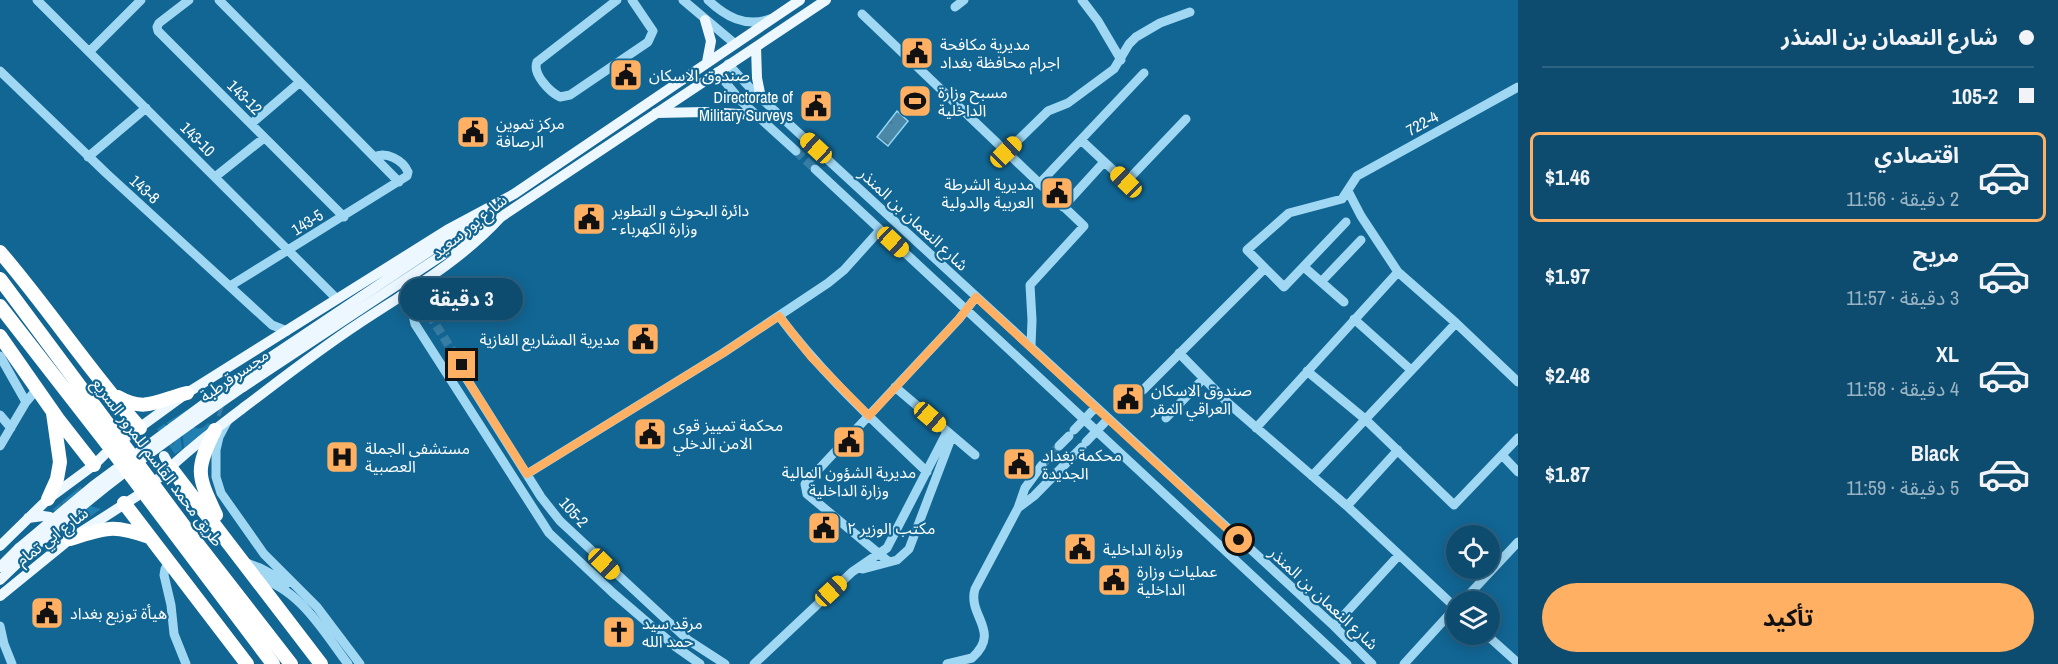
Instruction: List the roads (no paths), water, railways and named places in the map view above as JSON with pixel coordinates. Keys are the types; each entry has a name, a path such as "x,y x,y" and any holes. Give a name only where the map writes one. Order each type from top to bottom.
{"highway":[{"path":"0,252 112,394 134,432"},
{"name":"طريق محمد القاسم للمرور السريع","path":"0,279 193,538 291,664"},
{"name":"طريق محمد القاسم للمرور السريع","path":"0,306 273,664"},
{"path":"0,336 94,465"},
{"path":"112,394 129,404 144,406 187,393"},
{"path":"48,499 60,462 53,411"},
{"path":"214,430 203,454 201,473 204,491 221,531"},
{"path":"167,462 321,664"},
{"path":"119,498 247,664"},
{"path":"65,538 114,528 130,530 150,537"}],"main road":[{"name":"شارع بور سعيد","path":"134,432 187,393 447,230 498,204 800,0"},
{"name":"شارع بور سعيد","path":"225,416 239,411 343,335 472,246 501,217 826,0"},
{"path":"705,20 711,41 707,62"},
{"path":"756,47 757,78 761,98"},
{"path":"656,113 756,115"},
{"name":"مجسر قرطبة","path":"0,580 22,552 84,493 498,204"},
{"name":"مجسر قرطبة","path":"241,383 501,217"},
{"path":"207,398 208,380"},
{"path":"159,478 167,462 214,430 225,416"},
{"path":"134,432 151,440"},
{"name":"شارع ابي تمام","path":"0,546 48,499 94,465 105,454"},
{"path":"94,465 101,477"},
{"name":"شارع ابي تمام","path":"3,594 52,553 65,538 119,498 137,496"},
{"path":"28,518 50,517"},
{"name":"مجسر قرطبة","path":"0,567 22,552"}],"street":[{"name":"143-10","path":"37,0 337,299"},
{"path":"89,52 141,0"},
{"name":"143-12","path":"189,0 159,23 158,31 344,217"},
{"path":"219,0 374,157 399,182 407,176 406,167 387,155 381,154 374,157"},
{"path":"618,0 537,62 536,71 552,93 560,98 570,95 648,42 653,31 632,0"},
{"path":"683,0 734,43"},
{"path":"708,0 724,14 737,20 756,22 775,17"},
{"path":"956,7 964,0"},
{"path":"1082,0 1098,21 1121,60"},
{"path":"1006,152 1048,111 1068,103 1114,69 1129,44 1136,37 1160,23 1191,12"},
{"path":"862,14 1083,226 1030,285 1032,321 1030,346"},
{"name":"شارع النعمان بن المنذر","path":"728,64 761,98 1334,626 1372,664"},
{"name":"143-8","path":"0,71 88,157 272,325 287,331"},
{"path":"717,72 732,92 796,152"},
{"path":"1039,184 1144,73"},
{"path":"251,124 300,82"},
{"name":"722-4","path":"1265,268 1247,250 1289,213 1342,199 1357,176 1518,87"},
{"path":"88,157 146,108"},
{"path":"1081,140 1126,182 1185,119"},
{"path":"215,177 264,138"},
{"path":"1063,207 1104,162"},
{"name":"شارع النعمان بن المنذر","path":"815,169 1347,664"},
{"path":"836,188 846,177"},
{"name":"143-5","path":"230,286 399,182"},
{"path":"1348,191 1361,216 1398,272 1518,382"},
{"path":"1143,390 1265,268 1284,287 1346,222"},
{"path":"527,474 715,358 834,279 880,230"},
{"path":"1321,282 1361,240"},
{"path":"1304,267 1344,302"},
{"path":"1256,428 1398,272"},
{"path":"404,293 420,304"},
{"path":"404,293 408,317 415,324 549,533 613,593 676,647 700,664"},
{"path":"889,562 807,494 805,489 807,482 976,297"},
{"path":"779,316 812,358 927,472"},
{"path":"1354,320 1411,370"},
{"path":"1312,476 1456,323"},
{"path":"272,325 273,339"},
{"path":"1179,353 1203,379 1256,428 1347,506 1446,599"},
{"path":"0,356 26,402"},
{"name":"105-2","path":"458,364 547,505 567,529 680,634 703,652 724,664"},
{"path":"1307,371 1365,419 1454,506 1518,438"},
{"path":"1166,418 1203,379"},
{"path":"896,387 975,455"},
{"path":"0,446 26,402 37,389"},
{"path":"1059,446 1096,407"},
{"path":"0,416 10,428"},
{"path":"225,416 216,450 216,477 219,489 264,554 303,592 360,664"},
{"path":"1018,508 1039,491 1108,418"},
{"path":"754,664 847,577 880,554 893,540 949,434"},
{"path":"847,577 867,567 900,558 909,549 949,434"},
{"path":"1347,506 1398,450"},
{"path":"1502,455 1518,472"},
{"path":"946,664 972,658 983,643 984,626 974,603 974,593 1018,508 1029,481 1042,465"},
{"path":"1029,481 1039,491"},
{"path":"1194,522 1200,524 1206,522 1207,511"},
{"path":"1472,591 1518,542"},
{"path":"1334,626 1399,555"},
{"path":"169,562 164,575 171,605 174,634 186,664"},
{"path":"244,562 264,570 303,592"},
{"path":"255,577 280,587 300,602 348,664"},
{"path":"0,606 3,594"},
{"path":"1404,664 1446,619"},
{"path":"0,626 12,664"},
{"path":"1498,645 1518,663"}],"water":[{"path":"897,111 908,121 888,146 877,137"}],"tunnel":[{"path":"796,151 815,169"},
{"path":"422,303 460,363"},
{"path":"208,401 212,408 222,412"},
{"path":"1042,465 1059,446"}],"place":[{"name":"مديرية مكافحة اجرام محافظة بغداد","path":"917,53"},
{"name":"صندوق الاسكان","path":"626,75"},
{"name":"مسبح وزارة الداخلية","path":"915,101"},
{"name":"Directorate of Military Surveys","path":"816,106"},
{"name":"مركز تموين الرصافة","path":"473,132"},
{"name":"مديرية الشرطة العربية والدولية","path":"1057,193"},
{"name":"دائرة البحوث و التطوير - وزارة الكهرباء","path":"589,219"},
{"name":"مديرية المشاريع الغازية","path":"643,339"},
{"name":"صندوق الاسكان العراقي المقر","path":"1128,399"},
{"name":"محكمة تمييز قوى الامن الدخلي","path":"650,434"},
{"name":"مديرية الشؤون المالية وزارة الداخلية","path":"849,442"},
{"name":"مستشفى الجملة العصبية","path":"342,457"},
{"name":"محكمة بغداد الجديدة","path":"1019,464"},
{"name":"مكتب الوزير ٢","path":"824,528"},
{"name":"وزارة الداخلية","path":"1080,549"},
{"name":"عمليات وزارة الداخلية","path":"1114,580"},
{"name":"هيأة توزيع بغداد","path":"47,613"},
{"name":"مرقد سيد حمد الله","path":"619,632"}]}
